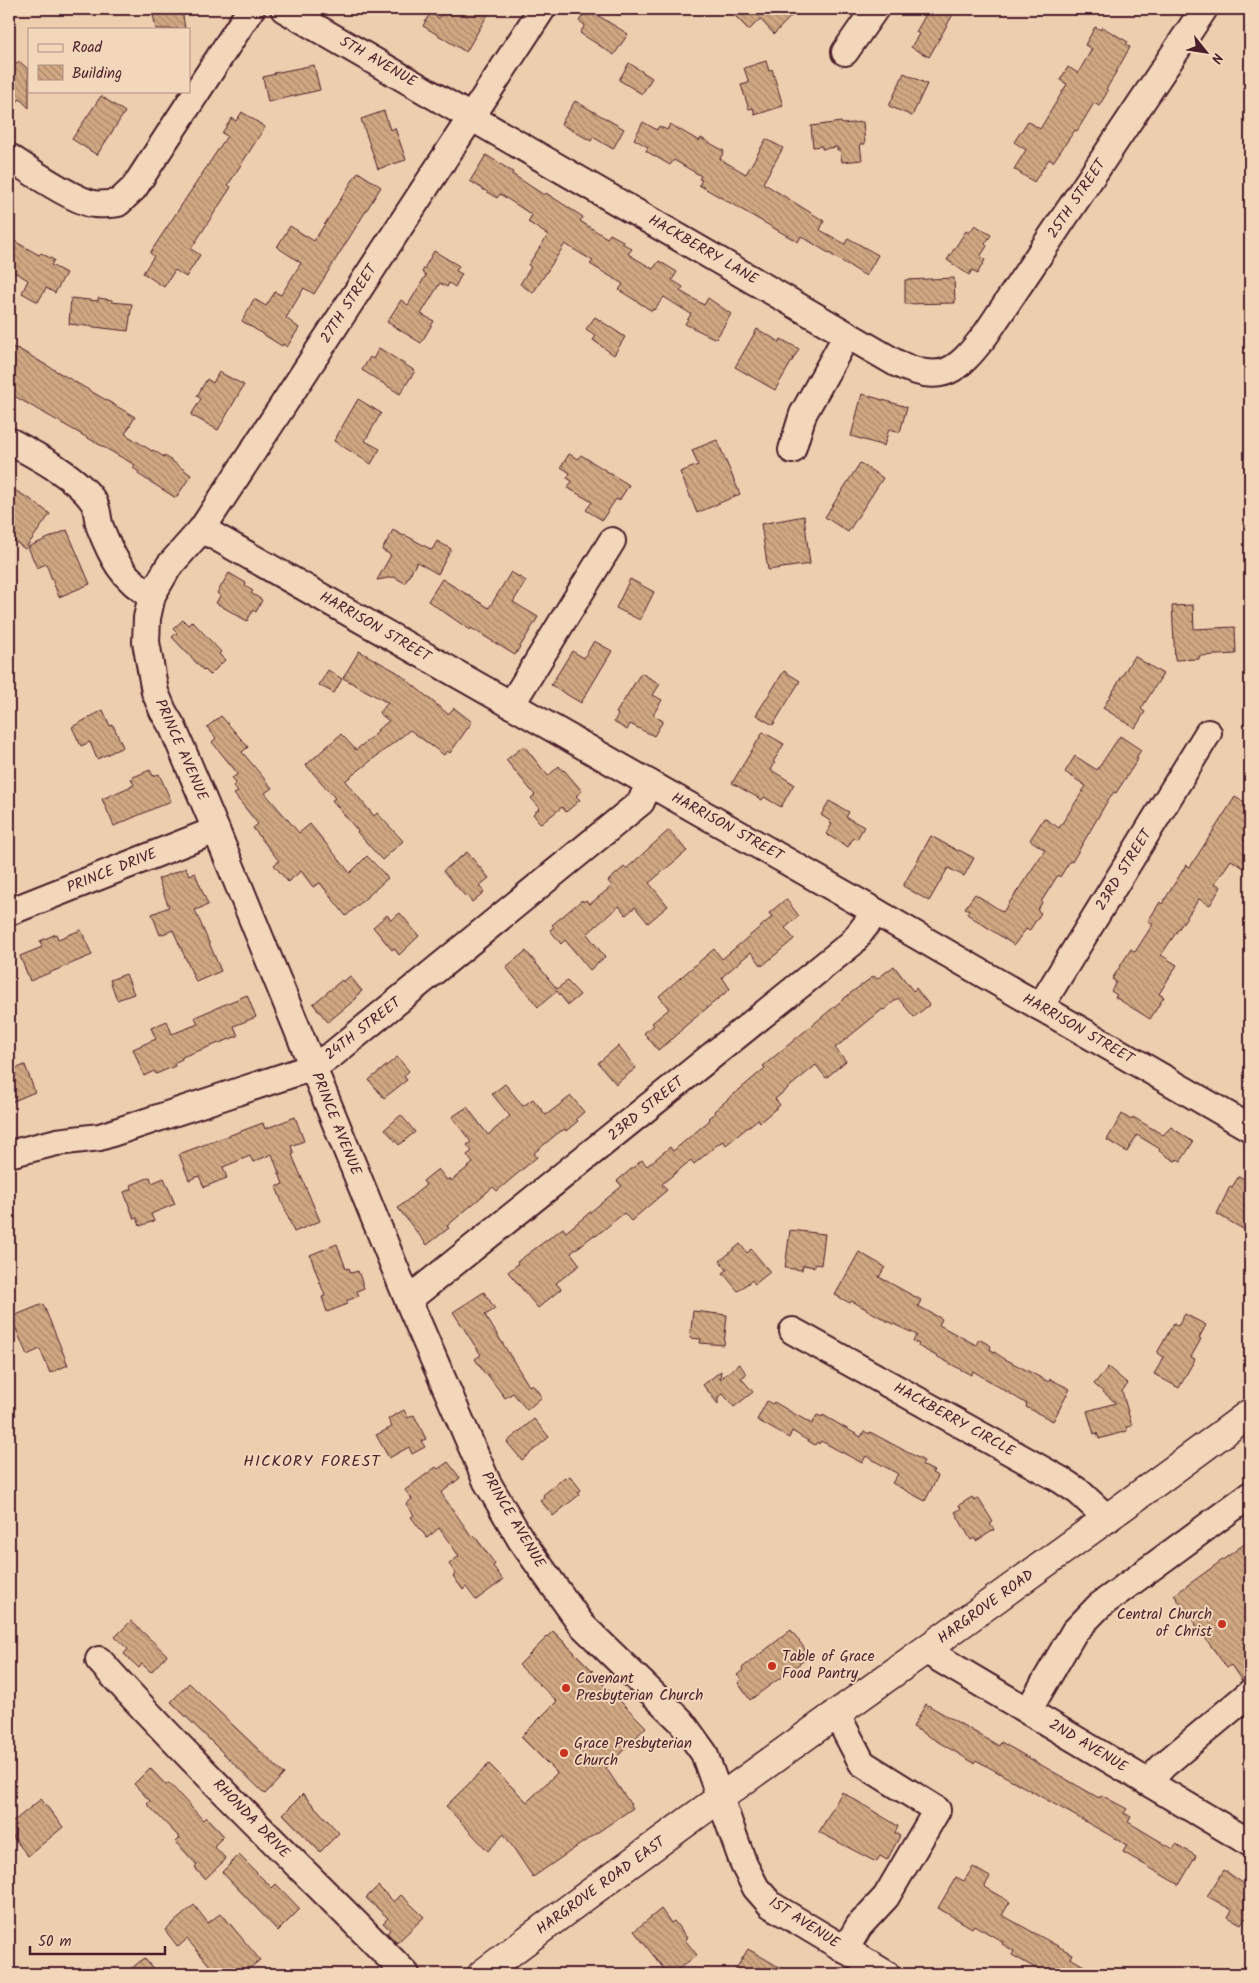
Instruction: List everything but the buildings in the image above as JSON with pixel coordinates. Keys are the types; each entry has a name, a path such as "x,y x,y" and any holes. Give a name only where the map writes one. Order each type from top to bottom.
{"main road":[{"name":"HARGROVE ROAD","path":"720,1799 836,1713 1108,1519 1250,1413"},
{"name":"HARGROVE ROAD EAST","path":"482,1974 720,1799"}],"street":[{"path":"9,157 34,174 79,198 93,204 118,204 134,188 250,9"},
{"name":"5TH AVENUE","path":"284,9 472,116"},
{"name":"27TH STREET","path":"152,595 169,566 202,529 542,9"},
{"path":"845,52 875,9"},
{"name":"25TH STREET","path":"937,375 957,366 973,351 986,334 1204,9"},
{"name":"HACKBERRY LANE","path":"472,116 916,373 937,375"},
{"path":"792,450 803,414 847,334"},
{"path":"9,441 78,482 95,502 99,525 120,570 131,582 152,595"},
{"name":"HARRISON STREET","path":"202,529 876,912 1250,1128"},
{"path":"512,705 612,541"},
{"name":"PRINCE AVENUE","path":"152,595 147,618 146,642 155,692 173,728 216,830 408,1300 487,1482 521,1540 582,1625 680,1721 704,1753 720,1799"},
{"name":"23RD STREET","path":"1040,1007 1208,733"},
{"name":"24TH STREET","path":"9,1154 57,1142 100,1138 313,1067 333,1054 641,802 650,783"},
{"name":"PRINCE DRIVE","path":"9,912 216,830"},
{"name":"23RD STREET","path":"408,1300 852,943 876,912"},
{"name":"HACKBERRY CIRCLE","path":"793,1331 1061,1480 1079,1492 1108,1519"},
{"path":"1028,1711 1074,1632 1098,1606 1250,1495"},
{"name":"2ND AVENUE","path":"925,1650 1250,1842"},
{"name":"RHONDA DRIVE","path":"99,1660 135,1701 406,1974"},
{"path":"1148,1782 1159,1770 1250,1693"},
{"path":"836,1713 862,1763 937,1810 886,1897 859,1926 845,1950"},
{"name":"1ST AVENUE","path":"720,1799 744,1865 756,1888 771,1905 886,1974"}],"place":[{"name":"Central Church of Christ","path":"1222,1624"},
{"name":"Table of Grace Food Pantry","path":"772,1666"},
{"name":"Covenant Presbyterian Church","path":"566,1688"},
{"name":"Grace Presbyterian Church","path":"564,1753"}],"district":[{"name":"HICKORY FOREST","path":"312,1461"}]}
